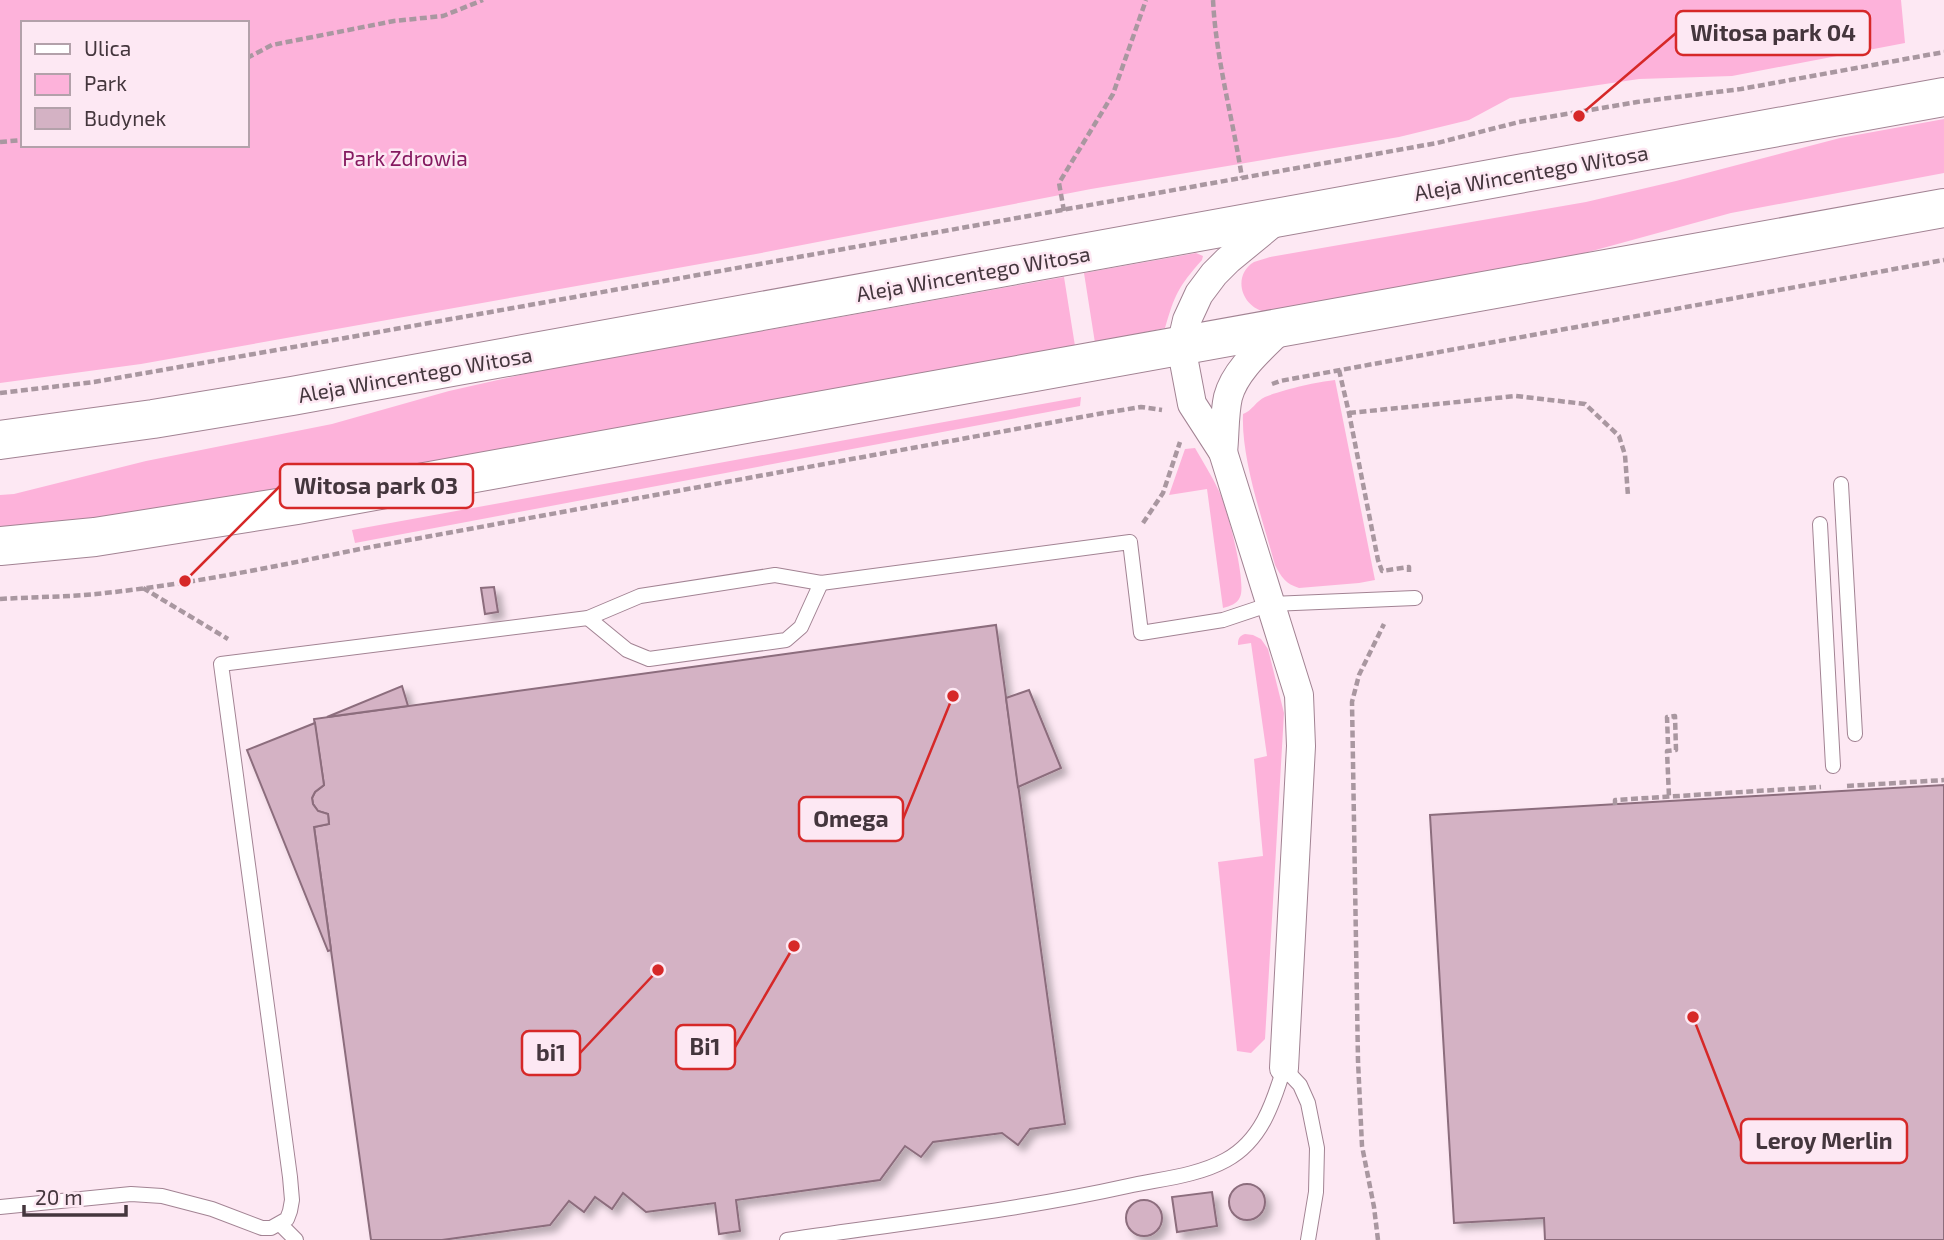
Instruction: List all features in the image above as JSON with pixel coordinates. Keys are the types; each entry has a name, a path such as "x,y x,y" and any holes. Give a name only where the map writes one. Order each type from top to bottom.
{"main road":[{"name":"Aleja Wincentego Witosa","path":"0,440 292,396 1944,97"},
{"path":"0,546 95,537 311,502 1944,208"}],"street":[{"path":"1282,215 1214,274 1199,295 1187,320 1181,346 1192,404 1223,453 1298,695 1301,746 1284,1068"},
{"path":"1223,453 1228,397 1242,372 1282,328"}],"lane":[{"path":"1841,484 1855,734"},
{"path":"1820,524 1833,766"},
{"path":"0,1207 131,1194 162,1196 212,1209 262,1228 280,1224 290,1211 290,1177 221,664 588,618 640,596 775,576 821,583 1130,542 1141,633 1223,620 1271,604 1415,598"},
{"path":"588,618 627,650 649,659 786,640 801,627 821,583"},
{"path":"787,1240 1079,1197 1202,1170 1227,1160 1245,1146 1262,1127 1284,1068 1300,1085 1308,1103 1317,1149 1316,1192 1308,1240"},
{"path":"280,1224 296,1240"}],"path":[{"path":"248,57 272,45 394,21 443,16 482,0"},
{"path":"1063,211 1059,183 1113,94 1146,0"},
{"path":"1213,0 1216,43 1242,178"},
{"path":"0,393 107,379 1063,211 1437,143 1519,122 1637,102 1741,89 1944,51"},
{"path":"0,142 21,139"},
{"path":"1228,397 1280,381 1944,260"},
{"path":"1339,370 1378,560"},
{"path":"1349,413 1516,396 1585,404 1619,436 1625,455 1628,496"},
{"path":"0,598 94,594 275,567 1109,412 1141,407 1168,411 1192,404"},
{"path":"1130,542 1163,493 1178,452"},
{"path":"143,588 236,644"},
{"path":"1378,1240 1362,1146 1352,702 1359,675 1383,624"},
{"path":"1668,744 1667,717 1675,716 1676,750 1667,751 1669,797"},
{"path":"1615,805 1615,800 1944,780"}],"green space":[{"name":"Park Zdrowia","path":"0,0 1901,0 1905,43 1732,76 1639,79 1510,98 1469,120 1399,137 1091,189 756,254 141,364 0,383"},
{"path":"1944,119 1944,173 1731,213 1581,254 1267,312 1251,305 1242,291 1241,283 1247,268 1254,262 1270,257 1586,202 1840,138"},
{"path":"1196,253 1203,256 1202,260 1178,291 1165,328 1095,343 1084,273"},
{"path":"1064,277 1075,346 348,477 109,516 0,528 0,495 14,494 146,461 332,424 449,391 538,371"},
{"path":"1335,380 1375,580 1299,588 1284,580 1275,565 1249,470 1243,414 1272,394"},
{"path":"1081,397 1080,406 355,543 352,530"},
{"path":"1195,448 1222,500 1239,562 1240,597 1235,603 1223,608 1207,489 1169,495 1185,449"},
{"path":"1245,634 1261,639 1268,649 1284,713 1265,1039 1251,1053 1237,1051 1218,862 1263,856 1254,759 1267,756 1251,643 1238,645 1239,638"}],"building":[{"path":"494,587 498,612 485,614 481,588"},
{"path":"996,625 1065,1124 1030,1129 1018,1145 1002,1133 933,1142 921,1157 905,1146 880,1180 736,1200 740,1231 719,1234 715,1203 646,1212 623,1193 612,1209 595,1197 584,1212 569,1201 550,1225 442,1240 371,1240 314,827 329,824 328,814 318,811 312,798 324,785 314,719"},
{"path":"402,686 408,706 327,717"},
{"path":"1029,690 1061,768 1018,787 1006,698"},
{"path":"315,723 324,785 312,798 318,811 328,814 329,824 314,827 331,950 328,951 247,750"},
{"path":"1944,785 1944,1240 1545,1240 1544,1218 1454,1223 1430,815"},
{"path":"1247,1184 1260,1189 1265,1202 1260,1215 1247,1220 1234,1215 1229,1202 1234,1189"},
{"path":"1212,1192 1217,1226 1177,1232 1172,1197"},
{"path":"1144,1200 1157,1205 1162,1218 1157,1231 1144,1236 1131,1231 1126,1218 1131,1205"}],"place":[{"name":"Witosa park 04","path":"1579,116"},
{"name":"Witosa park 03","path":"185,581"},
{"name":"Omega","path":"953,696"},
{"name":"Bi1","path":"794,946"},
{"name":"bi1","path":"658,970"},
{"name":"Leroy Merlin","path":"1693,1017"}]}
